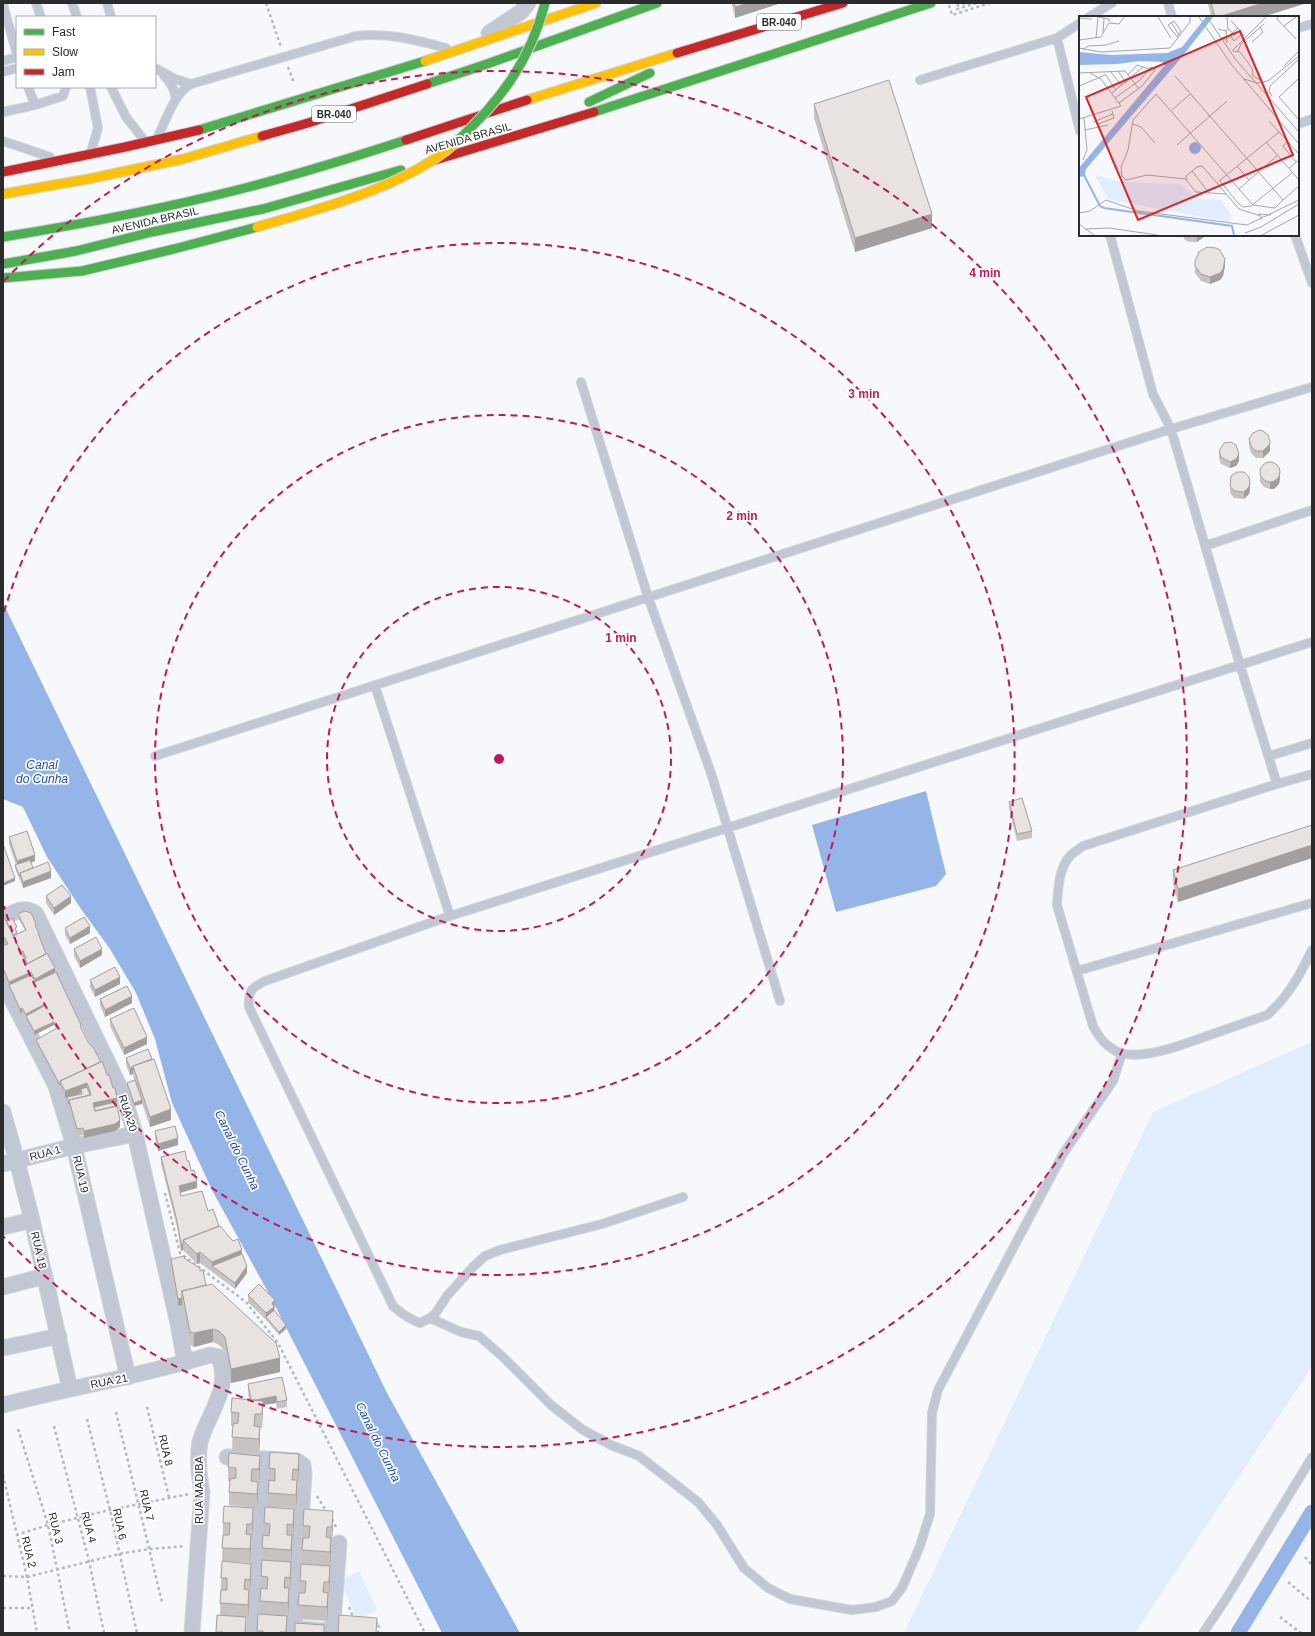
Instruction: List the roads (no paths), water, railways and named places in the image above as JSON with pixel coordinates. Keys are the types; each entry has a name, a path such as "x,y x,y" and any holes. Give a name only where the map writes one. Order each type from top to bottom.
{"highway":[{"path":"3,278 72,273 179,249 367,192 419,169 456,144 499,98 516,74 530,46 539,26 545,3"},
{"path":"3,172 156,140 202,128 456,51 596,3"},
{"name":"BR-040","path":"3,194 88,179 183,159 294,128 487,64 657,3"},
{"name":"AVENIDA BRASIL","path":"3,237 154,208 319,168 588,80 843,3"},
{"name":"AVENIDA BRASIL","path":"3,264 76,250 152,232 263,209 519,135 738,67 931,3"},
{"path":"519,135 714,42"}],"street":[{"path":"456,51 503,25 521,12 528,3"},
{"name":"RUA 20","path":"3,919 23,909 30,909 36,914 122,1094 135,1134 178,1323 185,1363"},
{"name":"RUA 19","path":"3,982 56,1086 74,1146 128,1377"},
{"name":"RUA 18","path":"3,1112 10,1162 32,1220 70,1389"},
{"name":"RUA 1","path":"10,1162 74,1146 135,1134"},
{"path":"3,1227 32,1220"},
{"path":"3,1287 45,1276"},
{"path":"3,1348 59,1336"},
{"name":"RUA 21","path":"3,1405 128,1377 185,1363 210,1355 215,1355"},
{"name":"RUA MADIBA","path":"192,1633 202,1492 199,1478 200,1444 221,1392 223,1379 222,1365 219,1357 215,1355"},
{"path":"227,1457 297,1461 303,1465 304,1473 278,1569 254,1628"},
{"path":"264,1459 278,1569 294,1628"},
{"path":"254,1628 257,1622 334,1632 339,1543"},
{"path":"278,1569 337,1575"},
{"path":"237,1624 254,1628"}],"lane":[{"path":"36,3 41,16"},
{"path":"72,3 77,16"},
{"path":"107,3 112,16"},
{"path":"1091,16 1112,3"},
{"path":"1168,3 1172,16"},
{"path":"3,4 16,52"},
{"path":"920,80 1057,38 1079,24"},
{"path":"1299,28 1312,24"},
{"path":"156,140 176,99 183,88 191,84 356,36 374,34 425,42 456,51"},
{"path":"1057,38 1079,127"},
{"path":"3,61 16,56"},
{"path":"3,72 16,68"},
{"path":"156,69 176,79 191,84"},
{"path":"156,69 171,83 175,90 176,99"},
{"path":"28,88 35,105"},
{"path":"3,112 35,105 63,96 66,88"},
{"path":"90,88 98,128 90,154"},
{"path":"111,88 126,118 146,142"},
{"path":"1299,124 1312,119"},
{"path":"3,141 63,160"},
{"path":"1110,236 1153,394 1171,429 1240,665 1277,784"},
{"path":"1295,236 1312,283"},
{"path":"581,382 648,597 728,828 780,1001"},
{"path":"155,756 1171,429 1312,388"},
{"path":"1205,546 1312,510"},
{"path":"683,1197 602,1224 500,1250 485,1256 447,1296 430,1318 420,1323 413,1321 404,1316 393,1306 249,1007 248,996 253,987 265,981 450,916 1312,642"},
{"path":"374,686 450,916"},
{"path":"1268,756 1312,743"},
{"path":"1312,774 1083,846 1070,856 1058,884 1057,905 1094,1026 1101,1040 1108,1046 1122,1053 1146,1054 1166,1050 1267,1015 1279,1005 1291,990 1312,950"},
{"path":"1077,971 1312,903"},
{"path":"430,1318 461,1332 479,1336 502,1356 551,1405 583,1430 611,1445 639,1456 698,1502 717,1525 744,1568 768,1588 790,1599 852,1610 876,1607 892,1601 902,1588 920,1546 930,1514 932,1413 938,1390 1063,1154 1113,1081 1122,1053"},
{"path":"1203,1633 1226,1599 1312,1457"}],"water":[{"name":"Canal do Cunha","path":"3,603 387,1393 520,1633 442,1633 268,1292 213,1192 172,1103 155,1039 136,993 110,949 81,909 47,857 23,807 3,799"},
{"path":"926,791 946,874 936,886 836,912 812,825"}],"waterway":[{"path":"1238,1633 1312,1512"}]}
